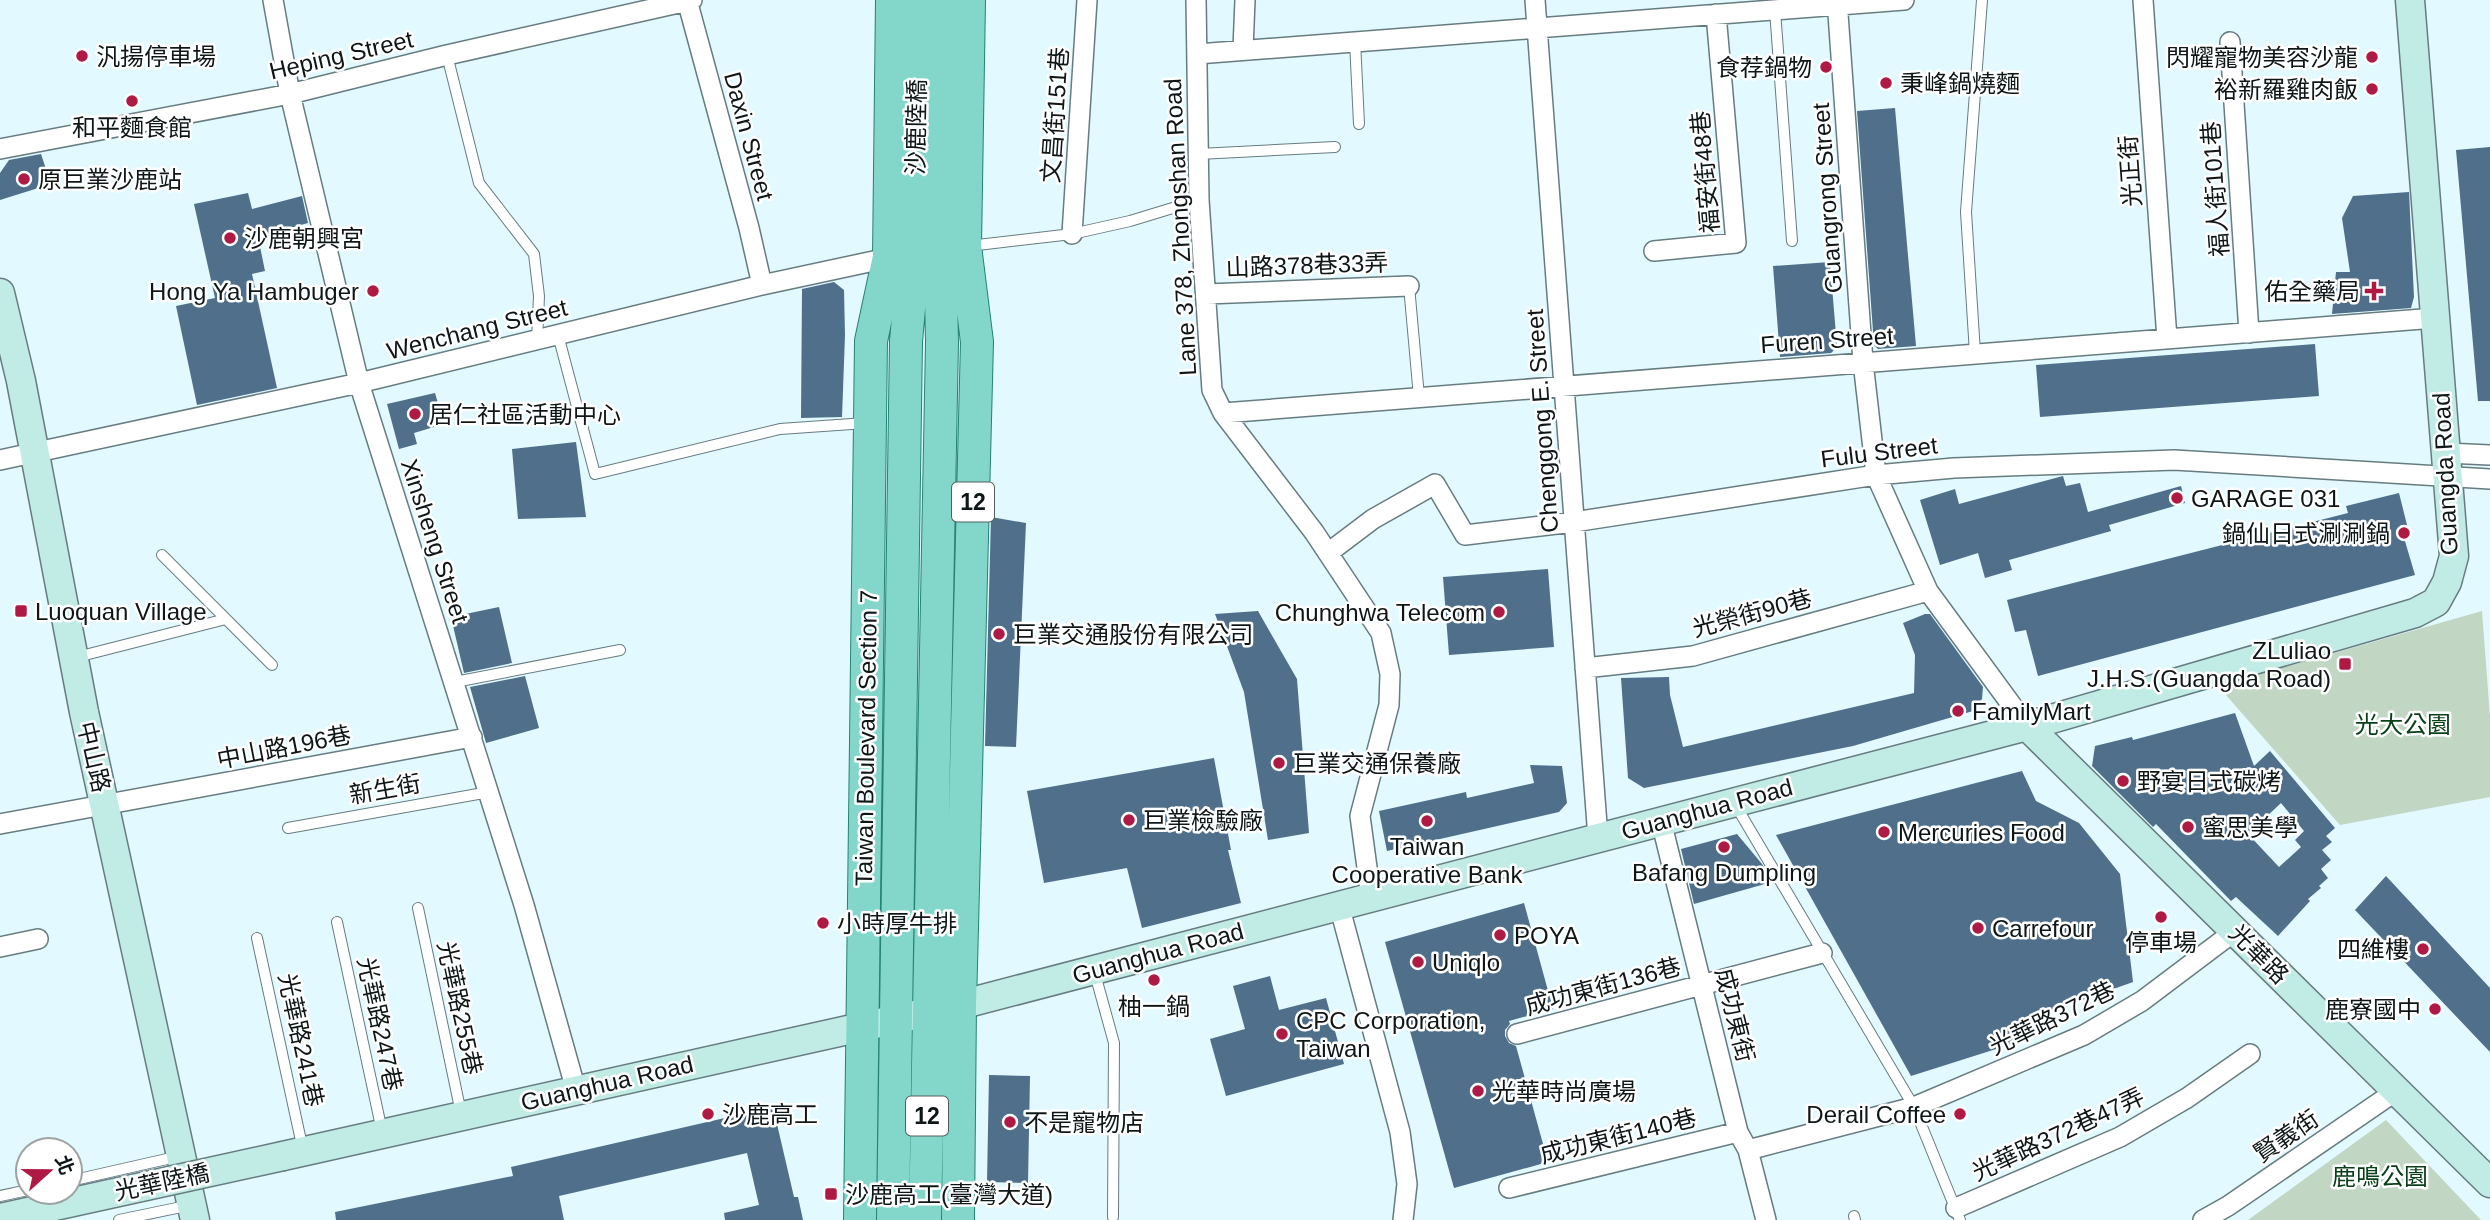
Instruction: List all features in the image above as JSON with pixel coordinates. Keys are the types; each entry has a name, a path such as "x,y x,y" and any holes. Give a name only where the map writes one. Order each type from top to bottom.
{"main road":[{"name":"Taiwan Boulevard Section 7","path":"892,0 942,342 925,1220"},
{"name":"沙鹿陸橋","path":"918,0 927,252"},
{"name":"沙鹿陸橋","path":"927,252 943,0"},
{"name":"Taiwan Boulevard Section 7","path":"893,1220 906,341 927,252 969,0"},
{"name":"Taiwan Boulevard Section 7","path":"860,1220 871,341 927,252"},
{"name":"Taiwan Boulevard Section 7","path":"927,252 977,342 960,1005 958,1220"},
{"path":"928,1012 960,1051"}],"street":[{"name":"Xinsheng Street","path":"273,0 290,94 359,383 489,792 576,1090"},
{"name":"Heping Street","path":"0,149 290,94 689,0"},
{"name":"Daxin Street","path":"689,0 762,285"},
{"name":"文昌街151巷","path":"1072,234 1087,0"},
{"name":"Lane 378, Zhongshan Road","path":"1196,0 1199,200 1212,390 1223,413 1314,532 1381,633 1390,674 1389,705 1360,816 1371,897"},
{"path":"1243,49 1245,0"},
{"name":"Chenggong E. Street","path":"1535,0 1598,838"},
{"path":"1197,54 1837,3 1904,0"},
{"name":"光正街","path":"2143,0 2167,339"},
{"name":"Guangda Road","path":"2027,726 2415,613 2436,602 2448,582 2454,556 2410,0"},
{"name":"Guangrong Street","path":"1837,3 1863,362 1876,475 1928,591 2027,726"},
{"name":"福安街48巷","path":"1654,250 1736,243 1716,14"},
{"name":"福人街101巷","path":"2230,42 2249,333"},
{"name":"Wenchang Street","path":"0,460 359,383 762,285 927,252"},
{"name":"山路378巷33弄","path":"1206,294 1409,286"},
{"name":"中山路","path":"0,293 21,381 73,658 193,1212"},
{"name":"Furen Street","path":"1223,413 2435,318"},
{"path":"2446,465 2490,455"},
{"name":"Fulu Street","path":"1328,554 1373,519 1434,484 1465,536 1574,522 1876,475 1954,468 2174,460 2446,465 2490,479"},
{"name":"光榮街90巷","path":"1585,668 1693,656 1928,591"},
{"name":"Guanghua Road","path":"293,1154 960,1005 2027,726"},
{"name":"光華路","path":"2027,726 2490,1183"},
{"name":"中山路196巷","path":"0,824 472,737"},
{"name":"成功東街","path":"1661,821 1738,1132 1748,1150 1766,1220"},
{"path":"1339,905 1400,1132 1407,1184 1403,1220"},
{"name":"光華路372巷","path":"1748,1150 1914,1107 2084,1035 2142,1001 2235,931"},
{"path":"0,947 38,939"},
{"name":"成功東街136巷","path":"1517,1034 1822,953"},
{"name":"光華路372巷47弄","path":"1958,1214 2120,1137 2188,1098 2250,1054"},
{"name":"賢義街","path":"2203,1220 2228,1206 2396,1091"},
{"name":"成功東街140巷","path":"1509,1188 1738,1132"},
{"name":"光華陸橋","path":"0,1218 293,1154"}],"lane":[{"path":"1975,354 1966,212 1982,0"},
{"path":"1775,9 1792,241"},
{"path":"1355,41 1359,124"},
{"path":"447,55 480,183 534,254 539,296 537,340"},
{"path":"1199,154 1335,147"},
{"path":"927,252 1072,234 1130,221 1199,200"},
{"path":"1409,286 1419,397"},
{"path":"558,335 595,474 780,429 870,423"},
{"path":"162,555 272,665"},
{"path":"73,658 226,619"},
{"path":"455,682 620,650"},
{"name":"新生街","path":"288,828 489,792"},
{"path":"1734,802 1914,1107 1958,1214"},
{"name":"光華路255巷","path":"418,908 462,1116"},
{"name":"光華路247巷","path":"337,922 383,1135"},
{"name":"光華路241巷","path":"257,938 293,1154"},
{"path":"1094,970 1114,1043 1114,1217"},
{"path":"84,1178 181,1156"},
{"path":"120,1220 193,1212"}],"green space":[{"name":"光大公園","path":"2482,611 2490,717 2490,797 2340,825 2218,686"},
{"name":"鹿鳴公園","path":"2386,1120 2481,1220 2248,1220"}],"building":[{"path":"1895,108 1916,346 1878,349 1874,345 1857,111"},
{"path":"2490,147 2490,401 2478,401 2456,150"},
{"name":"原巨業沙鹿站","path":"41,154 51,184 0,200 0,173 9,160"},
{"path":"2409,192 2414,297 2411,308 2332,314 2336,272 2350,272 2342,218 2353,196"},
{"path":"248,193 252,209 302,196 308,223 258,237 265,271 252,274 277,388 197,405 176,306 215,298 194,204"},
{"path":"1830,262 1837,347 1831,353 1780,357 1773,266"},
{"path":"834,282 844,290 842,417 801,418 802,289"},
{"path":"2315,344 2319,396 2040,417 2036,365"},
{"name":"居仁社區活動中心","path":"435,393 444,424 414,433 417,444 399,449 387,404"},
{"path":"576,442 586,517 518,519 512,449"},
{"path":"2063,476 2066,486 2080,483 2088,512 2181,486 2185,503 2109,525 2111,531 2009,560 2012,570 1985,578 1978,553 1940,565 1920,500 1955,489 1959,504"},
{"path":"2399,493 2408,529 2402,531 2415,575 2038,676 2026,630 2015,632 2007,600 2348,513 2346,506"},
{"name":"巨業交通股份有限公司","path":"991,517 1026,523 1016,747 985,746"},
{"name":"Chunghwa Telecom","path":"1548,569 1554,647 1449,655 1443,577"},
{"path":"499,607 512,663 464,673 451,617"},
{"name":"巨業交通保養廠","path":"1258,611 1297,679 1309,833 1268,840 1244,692 1215,614"},
{"path":"1930,614 1983,687 1982,699 1973,711 1853,746 1644,788 1628,778 1621,678 1669,677 1670,695 1683,747 1914,693 1915,655 1903,623"},
{"path":"525,676 539,728 486,743 470,687"},
{"path":"2235,713 2254,766 2270,751 2335,828 2326,836 2332,842 2322,850 2331,860 2321,869 2328,878 2278,936 2236,897 2231,901 2156,824 2153,827 2092,766 2095,746 2132,737 2133,740","holes":["2281,803 2304,831 2295,840 2301,847 2279,867 2248,834"]},
{"name":"巨業檢驗廠","path":"1214,758 1231,850 1228,850 1241,903 1142,928 1127,868 1044,883 1027,791"},
{"path":"1530,765 1562,766 1567,803 1559,812 1387,851 1379,811 1466,792 1467,798 1534,783"},
{"name":"Carrefour","path":"2022,771 2036,801 2079,823 2120,874 2133,982 2032,1018 2037,1036 1911,1076 1776,835"},
{"path":"1737,834 1762,864 1772,882 1694,904 1681,849"},
{"name":"四維樓","path":"2386,876 2490,988 2490,1052 2355,910"},
{"name":"光華時尚廣場","path":"1524,903 1553,1009 1509,1021 1505,1036 1509,1043 1516,1046 1548,1162 1454,1188 1385,942"},
{"name":"CPC Corporation, Taiwan","path":"1270,976 1279,1010 1326,998 1344,1064 1226,1096 1210,1039 1245,1029 1233,986"},
{"path":"989,1075 1030,1076 1028,1183 987,1182"},
{"path":"773,1107 794,1197 798,1197 803,1220 725,1220 724,1213 759,1205 747,1153 559,1196 564,1220 336,1220 335,1212 513,1176 511,1167"}],"place":[{"name":"汎揚停車場","path":"82,56"},
{"name":"閃耀寵物美容沙龍","path":"2372,57"},
{"name":"食荐鍋物","path":"1826,67"},
{"name":"秉峰鍋燒麵","path":"1886,83"},
{"name":"裕新羅雞肉飯","path":"2372,89"},
{"name":"和平麵食館","path":"132,101"},
{"name":"原巨業沙鹿站","path":"24,179"},
{"name":"沙鹿朝興宮","path":"230,238"},
{"name":"Hong Ya Hambuger","path":"373,291"},
{"name":"佑全藥局","path":"2374,291"},
{"name":"居仁社區活動中心","path":"415,414"},
{"name":"GARAGE 031","path":"2177,498"},
{"name":"鍋仙日式涮涮鍋","path":"2404,533"},
{"name":"Luoquan Village","path":"21,611"},
{"name":"Chunghwa Telecom","path":"1499,612"},
{"name":"巨業交通股份有限公司","path":"999,634"},
{"name":"ZLuliao J.H.S.(Guangda Road)","path":"2345,664"},
{"name":"FamilyMart","path":"1958,711"},
{"name":"巨業交通保養廠","path":"1279,763"},
{"name":"野宴日式碳烤","path":"2123,781"},
{"name":"巨業檢驗廠","path":"1129,820"},
{"name":"Taiwan Cooperative Bank","path":"1427,821"},
{"name":"蜜思美學","path":"2188,827"},
{"name":"Mercuries Food","path":"1884,832"},
{"name":"Bafang Dumpling","path":"1724,847"},
{"name":"停車場","path":"2161,917"},
{"name":"小時厚牛排","path":"823,923"},
{"name":"Carrefour","path":"1978,928"},
{"name":"POYA","path":"1500,935"},
{"name":"四維樓","path":"2423,949"},
{"name":"Uniqlo","path":"1418,962"},
{"name":"柚一鍋","path":"1154,980"},
{"name":"鹿寮國中","path":"2435,1009"},
{"name":"CPC Corporation, Taiwan","path":"1282,1034"},
{"name":"光華時尚廣場","path":"1478,1091"},
{"name":"沙鹿高工","path":"708,1114"},
{"name":"Derail Coffee","path":"1960,1114"},
{"name":"不是寵物店","path":"1010,1122"},
{"name":"沙鹿高工(臺灣大道)","path":"831,1194"}]}
